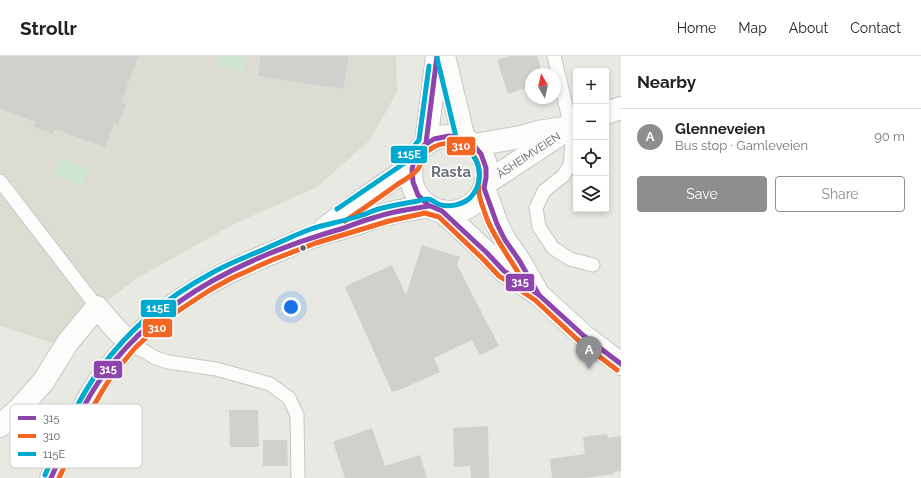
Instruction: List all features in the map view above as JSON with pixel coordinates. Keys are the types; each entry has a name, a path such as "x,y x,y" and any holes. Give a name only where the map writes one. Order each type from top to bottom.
{"street":[{"path":"426,143 438,56"},
{"path":"444,56 469,142"},
{"path":"609,112 621,108"},
{"name":"ÅSHEIMVEIEN","path":"469,142 521,137 538,132 573,126"},
{"name":"ÅSHEIMVEIEN","path":"485,185 573,127"},
{"path":"86,404 106,373 146,328 162,314 205,284 231,271 314,236 376,217 409,209 435,209 452,212 462,210 472,205 479,197 485,185 487,172 485,162 481,153 469,142 455,136 445,136 435,138 426,143 415,157 411,177 414,189 420,199 435,209 487,253 504,271 539,295 584,336 621,364"},
{"path":"314,236 365,198 412,166"},
{"path":"485,185 497,224 505,240 519,260 539,295"},
{"path":"23,404 42,382 68,342 97,307 112,326 131,344"},
{"path":"0,426 10,417"},
{"path":"51,478 55,468"}],"lane":[{"path":"554,56 573,122"},
{"path":"573,135 570,165 563,176 544,191 536,208 540,227 553,248 570,259 593,265"},
{"path":"0,181 97,307"},
{"path":"131,344 156,358 168,362 216,369 270,384 289,398 297,415 298,478"}],"shaded area":[{"path":"0,56 396,56 397,92 370,140 317,187 232,225 136,279 52,343 0,326"}],"green space":[{"path":"217,56 247,56 242,72 216,66"},
{"path":"59,158 89,168 83,186 52,175"}],"building":[{"path":"0,56 138,56 121,103 126,105 118,124 114,123 105,147 55,129 53,134 34,127 36,122 0,109"},
{"path":"261,56 349,56 343,89 258,76"},
{"path":"510,56 537,56 541,68 525,68 525,88 508,94 497,60"},
{"path":"422,245 460,257 457,265 499,346 480,355 472,340 434,358 440,372 392,392 345,287 392,265 406,295"},
{"path":"229,410 258,410 259,447 230,447"},
{"path":"488,426 489,478 471,478 470,466 454,467 453,428"},
{"path":"372,428 385,466 420,455 427,478 345,478 333,442"},
{"path":"607,434 608,438 621,436 621,471 613,472 613,474 585,478 552,478 550,459 585,454 583,437"},
{"path":"263,440 287,440 288,466 263,466"}],"transit line":[{"name":"315","path":"426,143 437,56"},
{"name":"115E","path":"78,404 100,369 136,328 179,293 224,266 311,229 382,208 424,199 450,206 470,198 479,181 478,168 473,156 457,141 437,58"},
{"name":"115E","path":"337,209 406,162 411,150 419,140 429,66"},
{"name":"315","path":"449,136 465,140 475,147 481,154 486,168 484,188 497,224 505,240 519,260 539,295 504,271 442,211 428,205 418,195 413,182 412,169 415,157 423,146 434,139 449,136"},
{"name":"310","path":"345,221 419,169 427,151 439,145 454,144 461,146 468,150 477,161 479,172 478,187 487,219 519,274"},
{"name":"315","path":"86,404 96,385 128,345 154,321 182,300 212,281 244,265 310,238 382,215 429,206"},
{"name":"310","path":"95,404 111,377 135,348 178,311 210,290 232,278 272,260 316,243 389,221 425,213 439,217 499,276 535,300 579,341 617,370"},
{"name":"315","path":"539,295 584,336 621,364"},
{"name":"115E","path":"45,475 48,468"},
{"name":"315","path":"51,478 55,468"},
{"name":"310","path":"59,478 64,468"}],"place":[{"name":"Glenneveien","path":"589,369"}],"district":[{"name":"Rasta","path":"451,172"}]}
